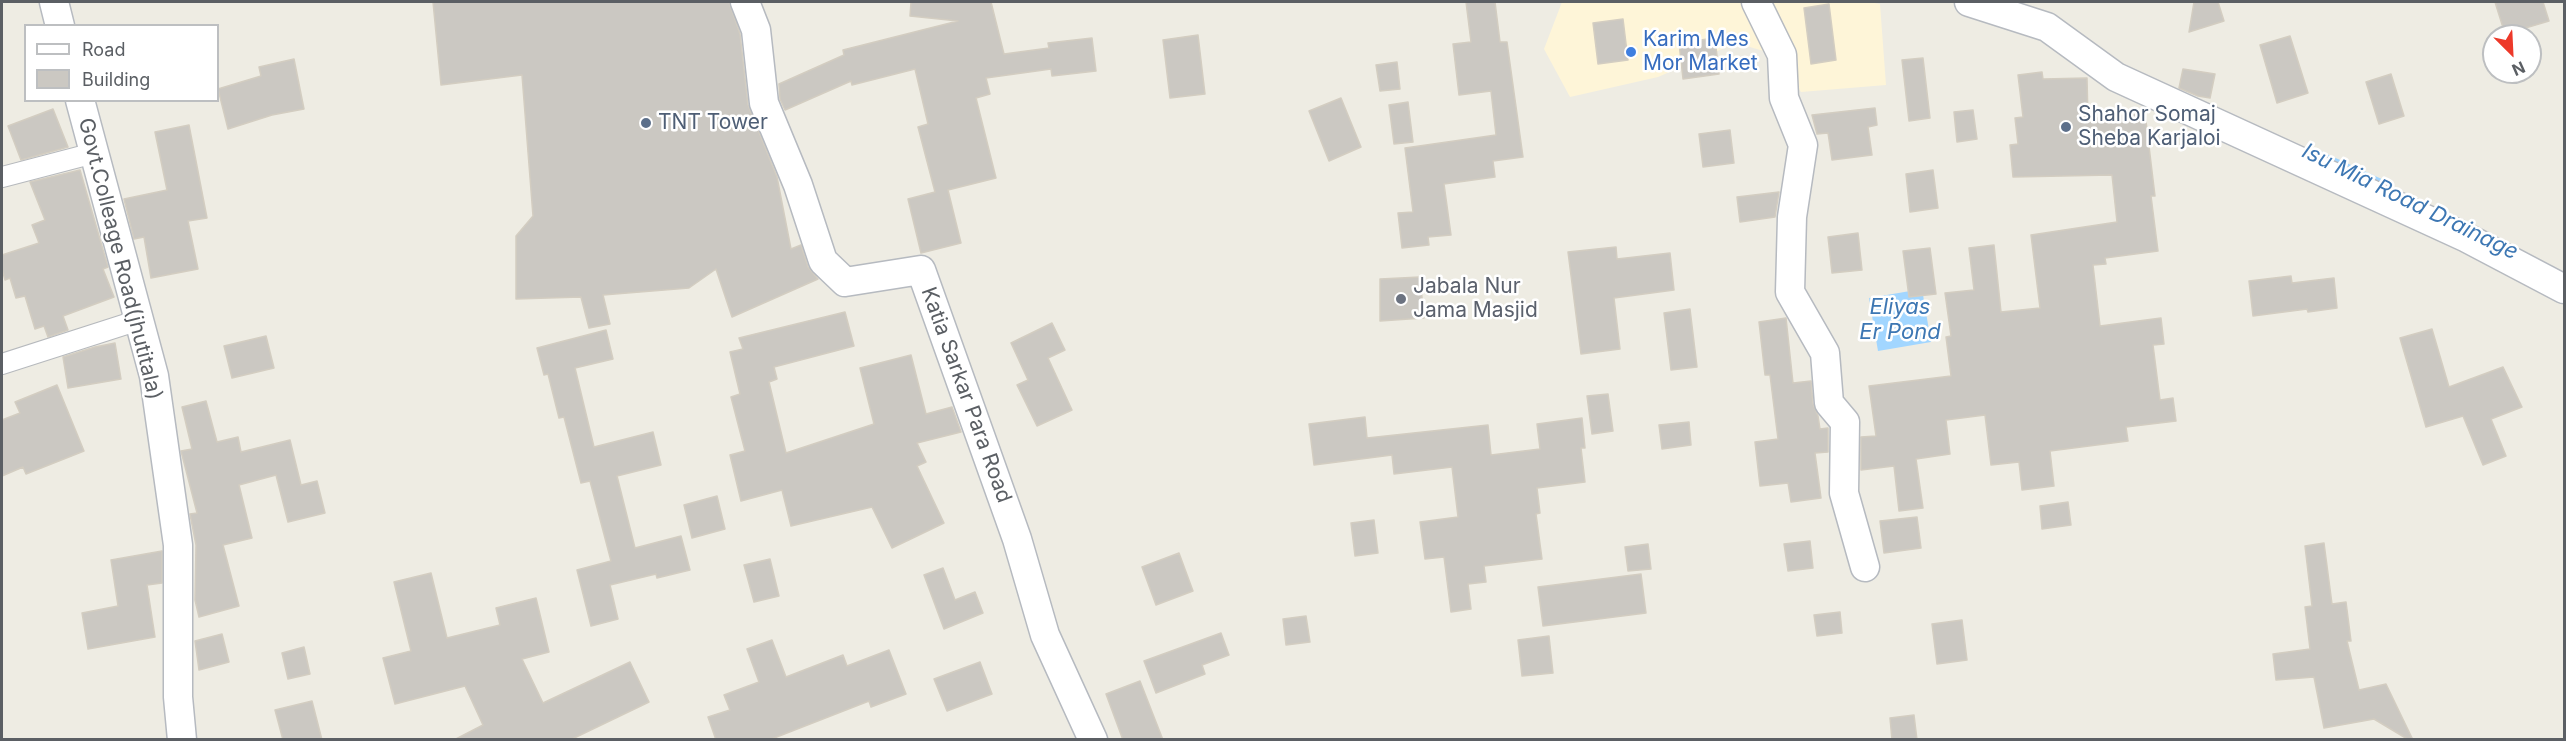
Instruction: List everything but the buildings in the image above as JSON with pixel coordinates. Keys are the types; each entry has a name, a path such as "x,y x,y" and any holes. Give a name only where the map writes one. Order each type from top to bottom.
{"street":[{"path":"54,2 60,24"},
{"name":"Katia Sarkar Para Road","path":"745,2 756,30 764,103 798,185 823,261 845,282 921,270 1017,539 1044,635 1093,740"},
{"path":"1756,2 1782,55 1784,98 1803,145 1792,217 1790,292 1825,353 1829,403 1845,422 1845,493 1865,567"},
{"path":"1970,2 2047,27 2116,76 2467,238 2565,289"},
{"name":"Govt.Colleage Road(jhutitala)","path":"81,102 154,376 178,544 178,697 182,740"},
{"path":"2,177 94,153"},
{"path":"2,364 139,320"}],"shaded area":[{"name":"Karim Mes Mor Market","path":"1562,2 1869,2 1880,4 1886,85 1801,92 1774,54 1736,43 1658,77 1570,97 1544,49"}],"water":[{"name":"Eliyas Er Pond","path":"1922,289 1931,342 1878,351 1869,298"}],"waterway":[{"name":"Isu Mia Road Drainage","path":"2317,154 2385,185"}],"place":[{"name":"Karim Mes Mor Market","path":"1631,52"},
{"name":"TNT Tower","path":"646,123"},
{"name":"Shahor Somaj Sheba Karjaloi","path":"2066,127"},
{"name":"Jabala Nur Jama Masjid","path":"1401,299"}]}
